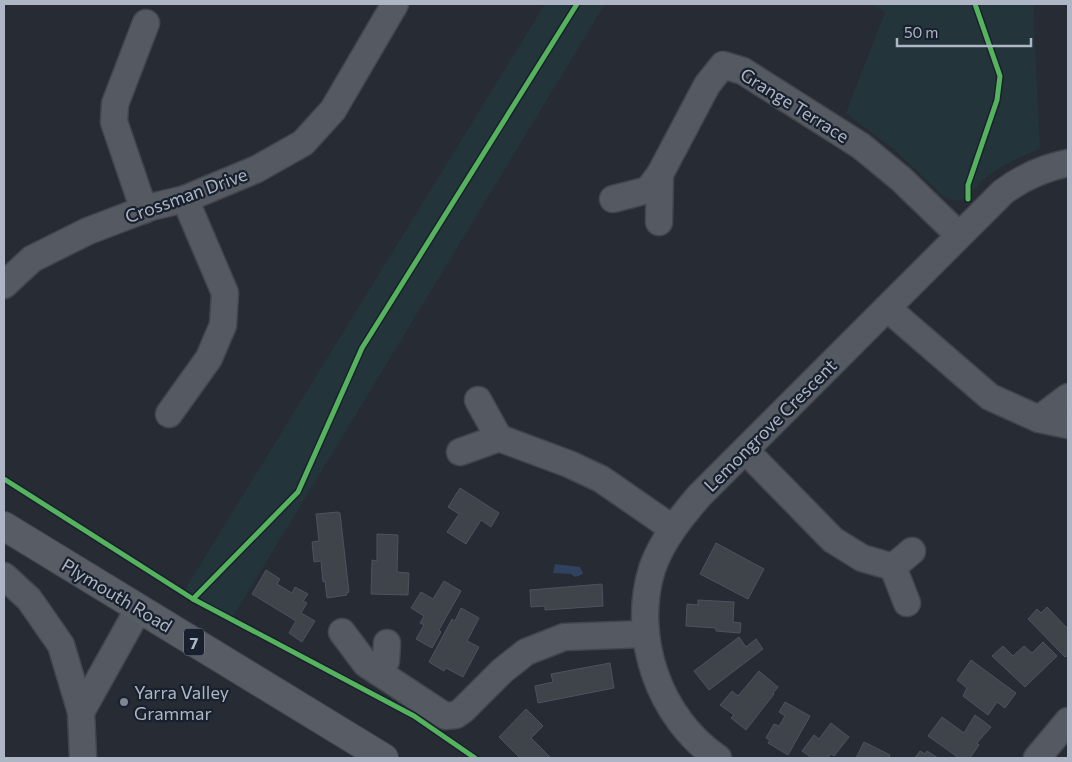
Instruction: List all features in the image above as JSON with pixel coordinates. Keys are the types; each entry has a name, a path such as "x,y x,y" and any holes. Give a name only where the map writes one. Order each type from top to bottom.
{"main road":[{"name":"Plymouth Road","path":"4,526 384,758"}],"street":[{"name":"Crossman Drive","path":"4,285 32,259 88,231 144,210 186,199 257,169 303,143 333,110 395,4"},
{"path":"144,210 114,122 115,104 146,23"},
{"name":"Grange Terrace","path":"613,199 648,190 660,174 707,85 723,65 743,71 861,146 901,180 959,236"},
{"name":"Lemongrove Crescent","path":"718,758 704,748 667,705 652,668 646,634 645,600 653,567 672,528 700,495 1002,192 1035,172 1068,163"},
{"name":"Grange Terrace","path":"660,174 660,222"},
{"path":"169,414 209,358 224,325 225,293 186,199"},
{"path":"887,308 990,397 1039,419 1068,425"},
{"path":"1039,419 1068,397"},
{"path":"478,400 500,438 569,464 601,479 672,528"},
{"path":"460,452 500,438"},
{"path":"745,450 834,540 862,558 902,559 907,603"},
{"path":"4,576 29,599 61,645 80,712 83,758"},
{"path":"80,712 139,608"},
{"path":"342,632 366,664 445,716 456,715 502,671 526,652 564,637 646,634"},
{"path":"378,672 386,660 388,643"},
{"path":"1037,758 1068,721"}],"shaded area":[{"path":"545,4 605,4 231,620 184,591"},
{"path":"873,4 1033,4 1040,149 1004,165 990,174 970,193 958,201 942,195 896,151 846,113 885,12"}],"water":[{"path":"555,564 580,567 583,573 575,577 571,574 553,573"}],"building":[{"path":"460,488 499,513 491,527 481,520 466,544 447,532 459,514 448,507"},
{"path":"340,513 349,592 346,593 347,595 327,598 321,561 314,562 312,542 319,541 316,514"},
{"path":"377,534 398,535 397,572 409,573 408,595 371,594 372,560 377,561"},
{"path":"716,543 764,569 748,599 700,574"},
{"path":"266,570 280,579 277,584 292,593 295,587 308,594 303,601 307,603 301,613 315,621 302,642 289,633 296,621 252,594"},
{"path":"444,581 461,591 439,630 441,632 432,648 416,639 424,625 420,623 424,616 411,608 421,592 433,599"},
{"path":"602,584 603,606 545,610 545,606 531,607 530,590"},
{"path":"698,600 734,602 733,622 741,623 740,633 716,631 716,628 686,626 687,604 698,605"},
{"path":"1047,607 1068,629 1068,655 1065,657 1028,619 1037,609 1041,613"},
{"path":"461,608 479,618 467,641 479,647 463,677 446,668 444,671 429,662 452,619 455,621"},
{"path":"739,637 746,647 756,639 763,649 709,690 694,671"},
{"path":"1043,642 1057,656 1025,687 992,656 1003,646 1013,656 1024,646 1032,653"},
{"path":"971,660 1016,693 1005,708 997,702 988,715 963,696 967,688 957,680"},
{"path":"610,663 614,688 538,703 535,686 553,682 551,674"},
{"path":"759,671 778,687 746,730 731,718 734,715 720,705 732,691 738,696"},
{"path":"785,702 810,716 788,755 768,743 770,740 766,738 774,724 779,726 785,716 779,712"},
{"path":"526,709 543,726 531,738 551,758 520,758 499,737"},
{"path":"975,715 991,727 977,743 979,745 970,758 959,758 928,736 942,717 964,733"},
{"path":"831,723 849,737 834,756 831,754 827,758 812,758 802,751 814,735 819,739"},
{"path":"864,742 890,755 889,758 856,758"},
{"path":"920,751 925,754 927,751 938,758 915,758"}],"cycle path":[{"path":"193,599 298,492 362,348 577,4"},
{"path":"968,199 968,185 997,100 1000,76 975,4"},
{"path":"4,479 193,599 414,716 475,758"}],"place":[{"name":"Yarra Valley Grammar","path":"124,702"}]}
